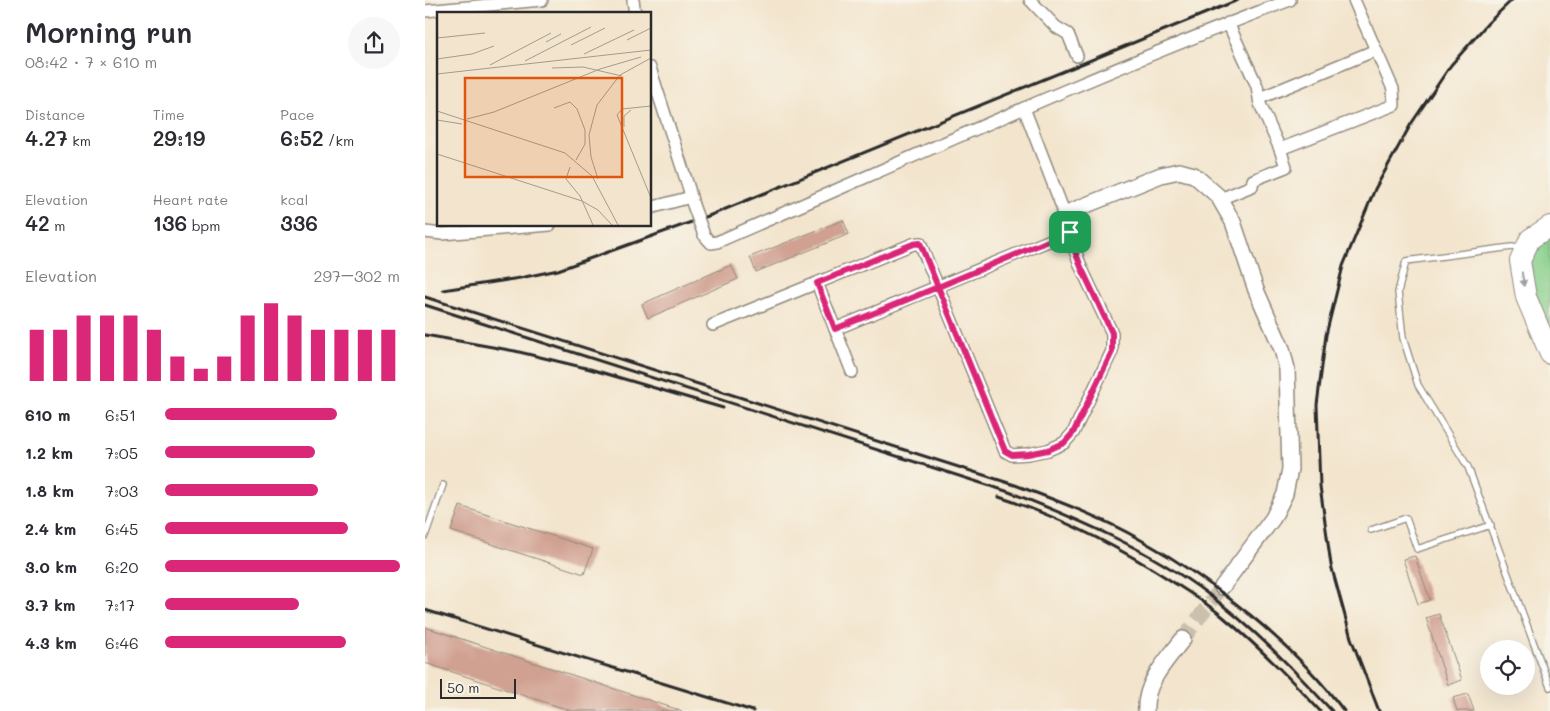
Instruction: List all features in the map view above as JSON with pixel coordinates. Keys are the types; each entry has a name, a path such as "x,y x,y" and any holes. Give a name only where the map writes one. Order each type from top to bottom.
{"highway":[{"path":"1550,226 1530,239 1520,262 1526,297 1550,354"}],"street":[{"path":"425,12 542,0"},
{"path":"1030,0 1056,27 1068,34 1077,56"},
{"path":"651,71 692,201 704,235 711,243 1024,108 1228,23 1290,0"},
{"path":"1279,149 1394,105 1393,89 1354,0"},
{"path":"1220,200 1252,186 1253,180 1286,167 1260,104 1257,86 1228,23"},
{"path":"1260,98 1376,50"},
{"path":"713,325 913,244 920,243 1005,451 1012,455 1028,454 1048,450 1064,443 1073,433 1112,352 1112,333 1081,267 1064,214 1024,108"},
{"path":"1064,214 1161,175 1179,171 1194,175 1220,200 1233,222 1256,290 1282,349 1287,369 1290,469 1285,494 1273,518 1222,586"},
{"path":"651,208 692,201"},
{"path":"425,232 442,234 538,226"},
{"path":"835,329 1070,232"},
{"path":"817,283 852,372"},
{"path":"1146,711 1153,679 1183,639"}],"lane":[{"path":"1525,250 1512,247 1406,261 1398,292 1403,338 1418,385 1468,467 1550,687"},
{"path":"425,536 443,486"},
{"path":"1371,530 1406,518 1417,548 1491,525"}],"green space":[{"path":"1550,237 1550,328 1535,292 1531,268 1533,257 1539,247"}],"building":[{"path":"843,220 849,234 756,272 750,257"},
{"path":"731,265 738,279 648,318 642,304"},
{"path":"460,506 593,549 584,574 451,531"},
{"path":"1415,556 1430,600 1418,604 1403,559"},
{"path":"1439,614 1462,680 1448,685 1426,618"},
{"path":"425,627 682,711 572,711 425,663"},
{"path":"1468,694 1474,711 1457,711 1453,698"}],"tunnel":[{"path":"1183,639 1222,587"}],"railway":[{"path":"443,290 558,270 711,215 1238,0"},
{"path":"1379,711 1351,638 1331,565 1320,486 1317,405 1326,335 1343,266 1375,189 1411,124 1451,65 1488,23 1512,0"},
{"path":"425,297 1015,485 1095,517 1168,556 1224,594 1277,638 1302,662 1344,711"},
{"path":"425,305 1009,492 1086,524 1137,549 1208,594 1288,664 1332,711"},
{"path":"425,335 515,351 590,369 723,408"},
{"path":"999,497 1067,523 1089,534 1153,569 1198,598 1261,650 1320,711"},
{"path":"425,610 753,711"}],"route":[{"path":"1070,232 938,287 920,243 913,244 817,283 835,329 938,287 1005,451 1012,455 1048,450 1064,443 1073,433 1112,352 1112,333 1081,267 1070,232"}]}
